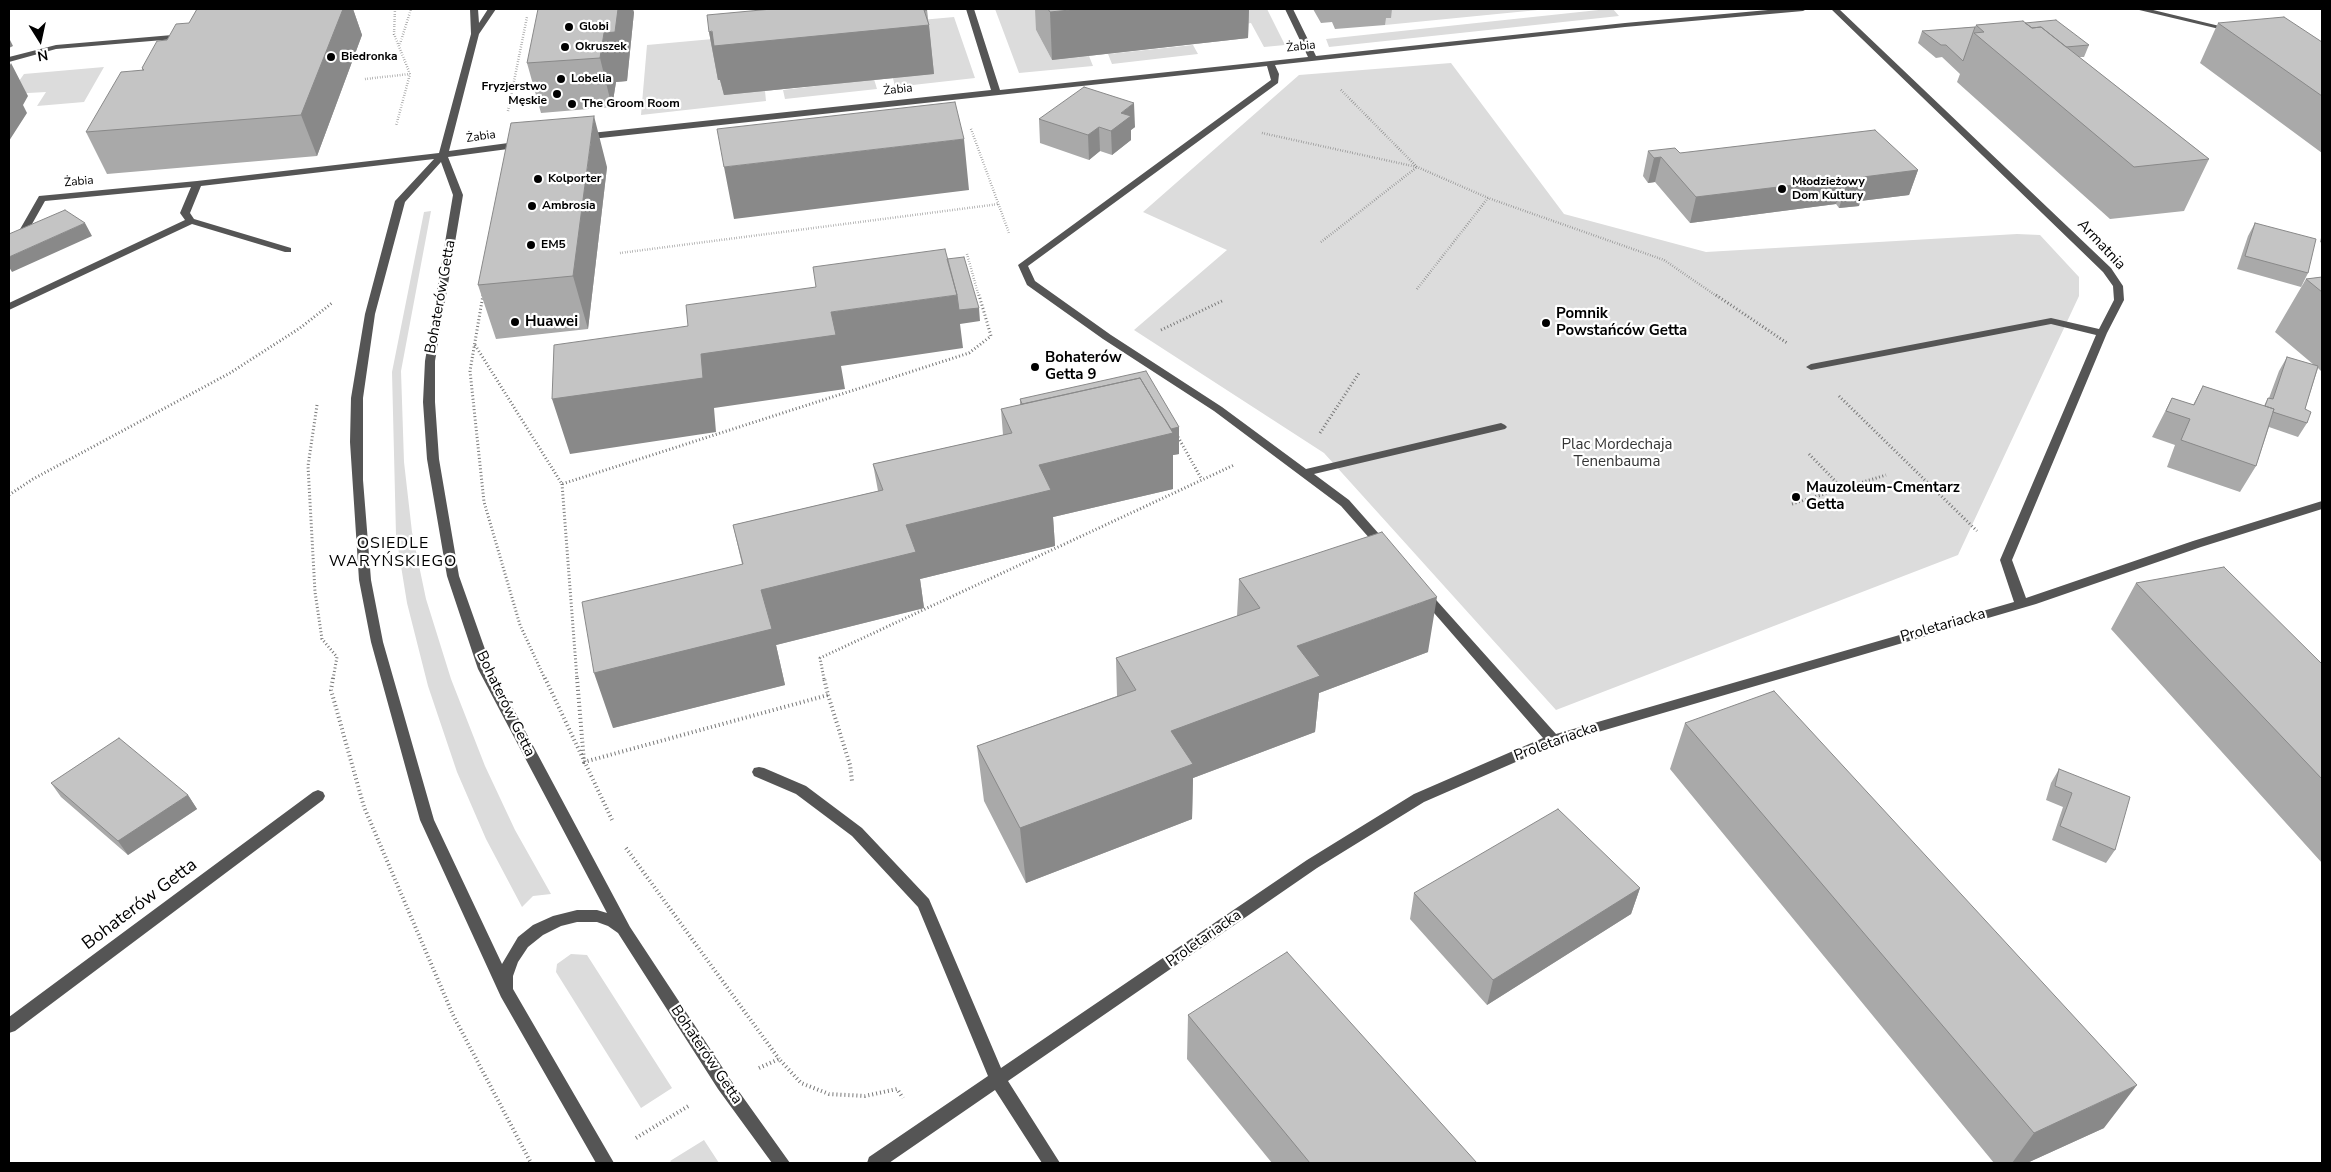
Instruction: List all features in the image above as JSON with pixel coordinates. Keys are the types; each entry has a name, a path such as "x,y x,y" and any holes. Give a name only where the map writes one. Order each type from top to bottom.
{"street":[{"path":"474,9 475,34 443,155 400,201 370,314 357,398 358,490 365,580 377,642 428,820 507,992 605,1163"},
{"path":"475,34 492,9"},
{"path":"970,9 996,92"},
{"path":"1289,9 1314,58"},
{"name":"Żabia","path":"570,138 1625,25 1803,9"},
{"name":"Armatnia","path":"1835,9 2107,270 2118,286 2119,300 2102,333 2006,560"},
{"path":"2139,9 2244,33"},
{"path":"9,60 56,47 196,35"},
{"path":"1270,63 1275,74 1275,81 1024,264 1031,283 1124,348 1218,409 1345,504 1390,555"},
{"name":"Żabia","path":"20,238 42,198 197,184 530,143"},
{"name":"Bohaterów Getta","path":"443,155 458,195 430,361 429,402 433,458 452,576 485,668 625,932 724,1084 782,1163"},
{"path":"197,184 185,213 191,221 288,250"},
{"path":"9,307 191,221"},
{"path":"1811,367 2051,321 2102,333"},
{"path":"1304,473 1502,427"},
{"name":"Proletariacka","path":"875,1163 998,1081 1312,864 1419,798 1553,740 2021,603 2197,544 2322,505"},
{"path":"2006,560 2021,603"},
{"path":"1416,585 1553,740"},
{"path":"759,772 801,790 857,832 924,903 998,1081 1052,1163"},
{"name":"Bohaterów Getta","path":"9,1026 318,796"},
{"path":"507,992 506,976 511,958 523,942 538,930 558,920 577,916 597,916 613,921 625,932"}],"path":[{"path":"395,9 394,34 400,44 410,74 397,123"},
{"path":"400,44 411,9"},
{"path":"528,9 508,114 510,119 532,124 530,143"},
{"path":"1314,58 1352,103 1416,167"},
{"path":"364,79 410,74"},
{"path":"959,96 1009,233"},
{"path":"1217,124 1416,167 1488,198 1664,260 1800,352 1811,367 1869,428 2006,560"},
{"path":"1321,242 1416,167"},
{"path":"1417,289 1488,198"},
{"path":"620,253 998,204"},
{"path":"562,484 969,353 991,336 967,254"},
{"path":"484,287 470,370 484,502 520,625 614,825"},
{"path":"1124,348 1224,300"},
{"path":"9,495 33,479 230,373 300,328 332,303"},
{"path":"475,344 562,484 584,762"},
{"path":"1304,473 1310,448 1359,373"},
{"path":"1177,436 1201,478"},
{"path":"857,832 850,765 828,696 820,658 1201,478 1272,449"},
{"path":"1809,454 1842,488"},
{"path":"1792,504 1886,475"},
{"path":"315,592 322,639 337,657 331,690 364,807 453,1015 531,1163"},
{"path":"584,762 828,696"},
{"path":"622,843 779,1059"}],"green space":[{"path":"995,9 1233,9 1036,30 1052,60 1089,56 1093,66 1019,73"},
{"path":"1235,9 1267,9 1285,45 1264,47 1251,23 1245,24"},
{"path":"1386,9 1548,9 1385,25 1382,19"},
{"path":"1613,9 1619,16 1329,47 1326,39"},
{"path":"954,17 975,78 895,87 893,78 934,74 722,80 765,91 766,101 641,115 647,45"},
{"path":"1193,45 1198,54 1112,64 1108,54"},
{"name":"Plac Mordechaja Tenenbauma","path":"1451,63 1564,214 1706,252 2017,234 2040,235 2079,277 2079,296 1958,555 1556,710 1324,453 1134,330 1227,250 1143,212 1299,75"},
{"path":"104,67 84,102 37,106 46,92 10,94 24,74"},
{"path":"874,79 877,89 785,99 783,90"},
{"path":"431,211 401,371 404,462 412,532 426,599 451,679 485,766 515,830 551,894 533,896 522,907 486,839 457,772 428,686 407,603 396,535 392,372 424,212"},
{"path":"571,954 587,955 672,1088 641,1108 556,972 557,964"},
{"path":"704,1140 719,1163 672,1163 670,1161"}],"building":[{"path":"197,9 343,9 301,115 86,132 121,72 144,70 142,68 157,41 167,40 176,24 189,23"},
{"path":"538,9 618,9 615,32 604,33 600,58 527,63"},
{"path":"772,9 927,9 924,10 929,25 714,46 712,31 709,32 707,15"},
{"path":"1048,9 1080,9 1050,12"},
{"path":"2284,17 2322,42 2322,96 2218,23"},
{"path":"2056,20 2089,45 2066,47 2041,27 2032,28 2025,23"},
{"path":"2023,21 2032,28 2041,27 2209,159 2134,167 1974,33 1984,32 1976,25"},
{"path":"1975,27 1963,61 1946,45 1941,45 1922,31"},
{"path":"1084,87 1134,103 1121,113 1131,116 1111,131 1099,127 1088,135 1039,119"},
{"path":"955,102 964,139 724,167 717,129"},
{"path":"594,116 573,276 478,285 511,123"},
{"path":"1875,130 1918,170 1863,177 1867,181 1847,183 1844,179 1696,197 1661,157 1654,158 1648,151 1675,148 1680,153"},
{"path":"65,210 85,223 9,257 9,234"},
{"path":"2255,223 2316,239 2308,273 2245,256"},
{"path":"945,249 957,295 831,312 836,335 701,354 703,378 552,399 554,345 688,326 686,305 816,287 813,267"},
{"path":"964,257 979,308 959,310 947,259"},
{"path":"2322,277 2322,292 2306,279"},
{"path":"2287,357 2318,366 2305,409 2311,412 2307,423 2273,412 2274,409 2265,406 2268,398 2273,399"},
{"path":"1146,371 1179,427 1171,429 1140,378 1022,404 1020,399"},
{"path":"1140,378 1173,433 1039,465 1051,490 906,525 916,552 761,590 772,629 594,673 582,602 743,564 733,525 883,490 873,464 1012,433 1001,409"},
{"path":"2203,386 2274,409 2256,466 2181,440 2190,419 2166,411 2172,398 2194,405"},
{"path":"1382,532 1437,597 1297,646 1320,676 1171,731 1193,764 1020,828 977,746 1136,690 1116,658 1260,608 1239,579"},
{"path":"2224,567 2322,664 2322,779 2136,583"},
{"path":"1774,691 2137,1085 2034,1133 1685,723"},
{"path":"119,738 188,795 118,841 51,783"},
{"path":"2059,769 2130,797 2115,850 2060,826 2072,793 2055,786"},
{"path":"1558,809 1640,888 1493,980 1414,893"},
{"path":"1287,952 1477,1163 1310,1163 1188,1015"}],"place":[{"name":"Globi","path":"569,27"},
{"name":"Okruszek","path":"565,47"},
{"name":"Biedronka","path":"331,57"},
{"name":"Lobelia","path":"561,79"},
{"name":"Fryzjerstwo Męskie","path":"557,94"},
{"name":"The Groom Room","path":"572,104"},
{"name":"Kolporter","path":"538,179"},
{"name":"Młodzieżowy Dom Kultury","path":"1782,189"},
{"name":"Ambrosia","path":"532,206"},
{"name":"EM5","path":"531,245"},
{"name":"Huawei","path":"515,322"},
{"name":"Pomnik Powstańców Getta","path":"1546,323"},
{"name":"Bohaterów Getta 9","path":"1035,367"},
{"name":"Mauzoleum-Cmentarz Getta","path":"1796,497"}],"district":[{"name":"OSIEDLE WARYŃSKIEGO","path":"393,553"}]}
